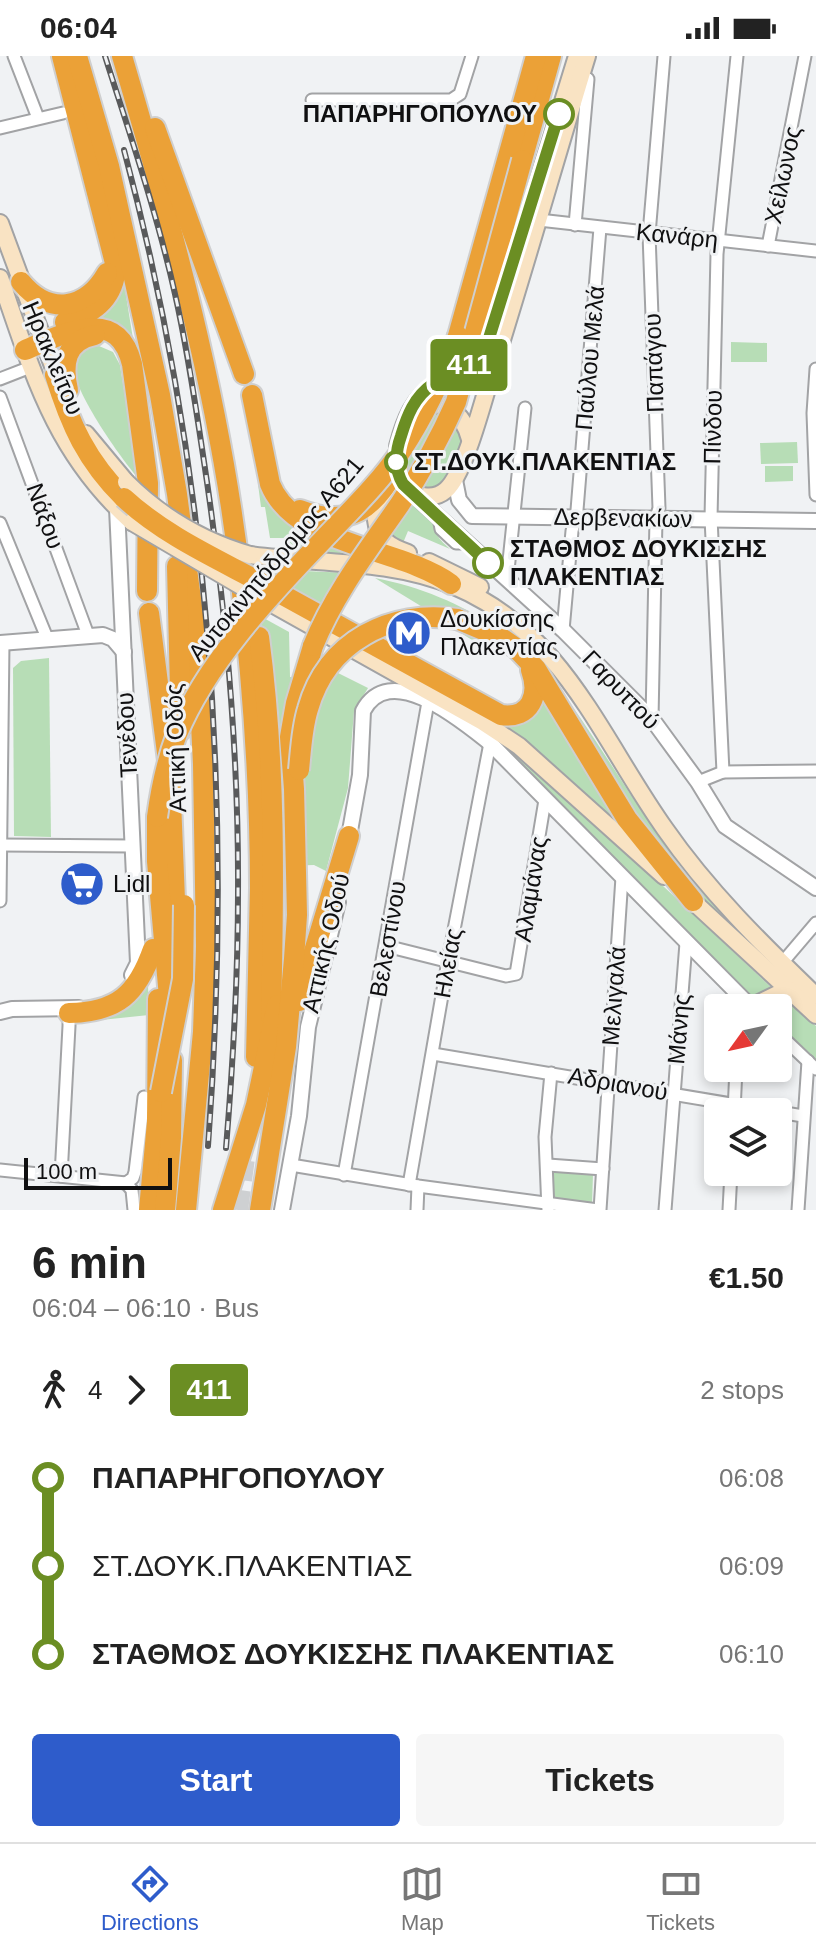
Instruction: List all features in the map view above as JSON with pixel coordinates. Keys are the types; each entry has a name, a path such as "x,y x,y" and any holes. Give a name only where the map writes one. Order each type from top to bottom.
{"highway":[{"path":"30,346 99,306 114,282 116,267 62,56"},
{"name":"Αττική Οδός","path":"77,56 94,110 135,275 177,494 197,644 206,946 198,1088 186,1210"},
{"path":"122,56 180,266 225,477 240,574 252,700 270,1051"},
{"path":"132,56 244,374"},
{"name":"Αυτοκινητόδρομος Α621","path":"293,775 289,746 296,703 322,624 334,600 423,467 456,402 515,158 536,56"},
{"name":"Αυτοκινητόδρομος Α621","path":"165,1210 171,1138 171,1020 152,816 168,760 184,720 204,683 250,621 392,462 435,391 458,336 551,56"},
{"path":"21,282 47,301 60,304 77,302 91,294 100,283 110,264 111,249"},
{"path":"30,346 83,329 99,328 118,336 129,352 148,483 147,591"},
{"path":"74,413 65,373 69,350 81,339 101,335 117,341 129,352"},
{"path":"55,375 78,439 122,496 145,517 258,589 501,715 519,714 530,706 534,698 535,682 524,656"},
{"path":"252,395 258,415 265,470 273,493 297,518 309,526 412,563 451,584"},
{"path":"279,500 316,516 344,516 360,512 373,502 397,467"},
{"path":"157,1123 152,1094 183,979 177,494"},
{"path":"149,613 170,776 177,935 190,1006 198,1088"},
{"path":"260,1210 270,1051 286,913 293,775 315,690 338,654 363,633 398,621 429,617 457,619 494,634 524,656 536,669 627,819 693,901"},
{"path":"69,1013 98,1011 130,993 141,979 146,956 147,858 152,816"},
{"path":"223,1210 270,1051 349,836"},
{"path":"146,956 159,1017 157,1123 149,1210"}],"main road":[{"path":"414,493 401,480 397,467 397,451 407,417 424,392 470,364 485,351 577,56"},
{"path":"587,56 539,220 455,480 447,490 436,495 414,493 390,498 379,509 376,526 383,540 392,547 481,587 514,613 564,672 685,856 734,914 816,996"},
{"name":"Ηρακλείτου","path":"0,223 21,282 30,346 55,375 74,413 103,457 132,522 258,589"},
{"name":"Ηρακλείτου","path":"0,278 30,346 60,434 79,464 122,496"},
{"path":"407,417 422,406 439,404 448,407 462,418 470,439"},
{"path":"122,496 151,505 215,543 250,555 368,566 451,584 501,611 527,631"},
{"path":"258,589 519,746 816,1015"},
{"path":"778,994 788,989"}],"street":[{"path":"14,56 38,118"},
{"path":"312,100 451,100 457,97 472,56"},
{"name":"Παπάγου","path":"652,719 656,518 659,508 649,234 664,56"},
{"name":"Πίνδου","path":"723,772 711,518 718,241 737,56"},
{"name":"Χείλωνος","path":"768,246 805,56"},
{"path":"575,225 588,79"},
{"path":"0,128 63,113"},
{"name":"Κανάρη","path":"539,220 816,251"},
{"name":"Παύλου Μελά","path":"563,630 590,370 600,228"},
{"path":"0,379 30,346"},
{"path":"816,369 813,413 816,495"},
{"name":"Νάξου","path":"0,397 88,635"},
{"path":"507,580 525,408"},
{"path":"455,480 459,500 472,516 463,540"},
{"name":"Γαρυττού","path":"414,493 563,630 652,719 729,830 816,888"},
{"name":"Τενέδου","path":"122,496 124,652 132,846 146,956"},
{"name":"Δερβενακίων","path":"472,516 816,521"},
{"path":"0,523 47,638"},
{"path":"0,901 1,643 88,635 109,637 124,652"},
{"name":"Αττικής Οδού","path":"282,1210 291,1165 308,1027 341,892 360,775 361,717 367,703 376,694 388,689 407,691 428,702"},
{"path":"428,702 469,726 490,743 739,994"},
{"name":"Βελεστίνου","path":"344,1175 428,702"},
{"name":"Ηλείας","path":"417,1210 413,1185 433,1054 490,743"},
{"path":"698,782 723,772 816,771"},
{"name":"Αλαμάνας","path":"448,961 506,976 518,971 545,800"},
{"path":"0,845 132,846"},
{"name":"Μελιγαλά","path":"599,1210 622,877"},
{"path":"782,963 816,923"},
{"name":"Μάνης","path":"665,1210 686,943"},
{"path":"386,946 448,961"},
{"path":"0,1012 94,1006 110,998 126,984 146,956"},
{"path":"0,1012 15,1015 69,1013 61,1176"},
{"path":"792,1046 812,1065 803,1116 798,1210"},
{"name":"Αδριανού","path":"433,1054 704,1101"},
{"path":"548,1207 545,1137 551,1073"},
{"path":"0,1170 126,1183 135,1172 152,1094"},
{"name":"Αδριανού","path":"792,1115 803,1116"},
{"path":"291,1165 548,1207 599,1210"},
{"path":"548,1165 603,1169"},
{"path":"126,1183 132,1190 134,1210"},
{"path":"729,1210 730,1186"}],"green space":[{"path":"123,277 134,345 85,322 111,306"},
{"path":"731,342 767,343 767,362 731,362"},
{"path":"99,346 113,352 120,365 138,478 100,425 76,380 74,369 78,356 85,350"},
{"path":"423,410 452,415 463,440 448,476 428,490 409,482 402,463"},
{"path":"797,442 798,463 761,464 760,443"},
{"path":"765,466 793,466 793,481 765,482"},
{"path":"258,484 276,512 398,566 306,554 309,547 285,546 290,541 270,538"},
{"path":"412,503 425,511 439,538 450,549 408,531 403,543 387,532"},
{"path":"215,556 282,570 349,573 321,614"},
{"path":"375,578 439,597 499,629 487,649"},
{"path":"260,616 289,632 290,677 317,681 324,666 368,688 354,711 348,788 326,871 314,865 281,866 275,718"},
{"path":"49,658 51,837 14,836 13,668 21,661"},
{"path":"551,677 661,840 710,902 738,930 734,934 658,858"},
{"path":"539,691 625,830 496,722"},
{"path":"499,741 552,782 773,989 762,994 747,994 497,745"},
{"path":"148,985 149,1015 101,1020 124,1010"},
{"path":"792,1006 816,1026 816,1061 792,1038"},
{"path":"552,1172 593,1173 592,1206 551,1203"}],"tunnel":[{"path":"238,1210 245,1158"}],"railway":[{"path":"105,56 168,264 190,374 218,564 233,729 238,839 235,1021 226,1148"},
{"path":"124,150 154,272 177,395 195,520 208,645 218,895 208,1146"}],"bus line":[{"name":"411","path":"488,563 403,484 396,462 397,451 407,417 417,399 433,384 470,364 485,351 559,114"}],"place":[{"name":"ΠΑΠΑΡΗΓΟΠΟΥΛΟΥ","path":"559,114"},
{"name":"ΣΤ.ΔΟΥΚ.ΠΛΑΚΕΝΤΙΑΣ","path":"396,462"},
{"name":"ΣΤΑΘΜΟΣ ΔΟΥΚΙΣΣΗΣ ΠΛΑΚΕΝΤΙΑΣ","path":"488,563"},
{"name":"Δουκίσσης Πλακεντίας","path":"409,633"},
{"name":"Lidl","path":"82,884"}]}
